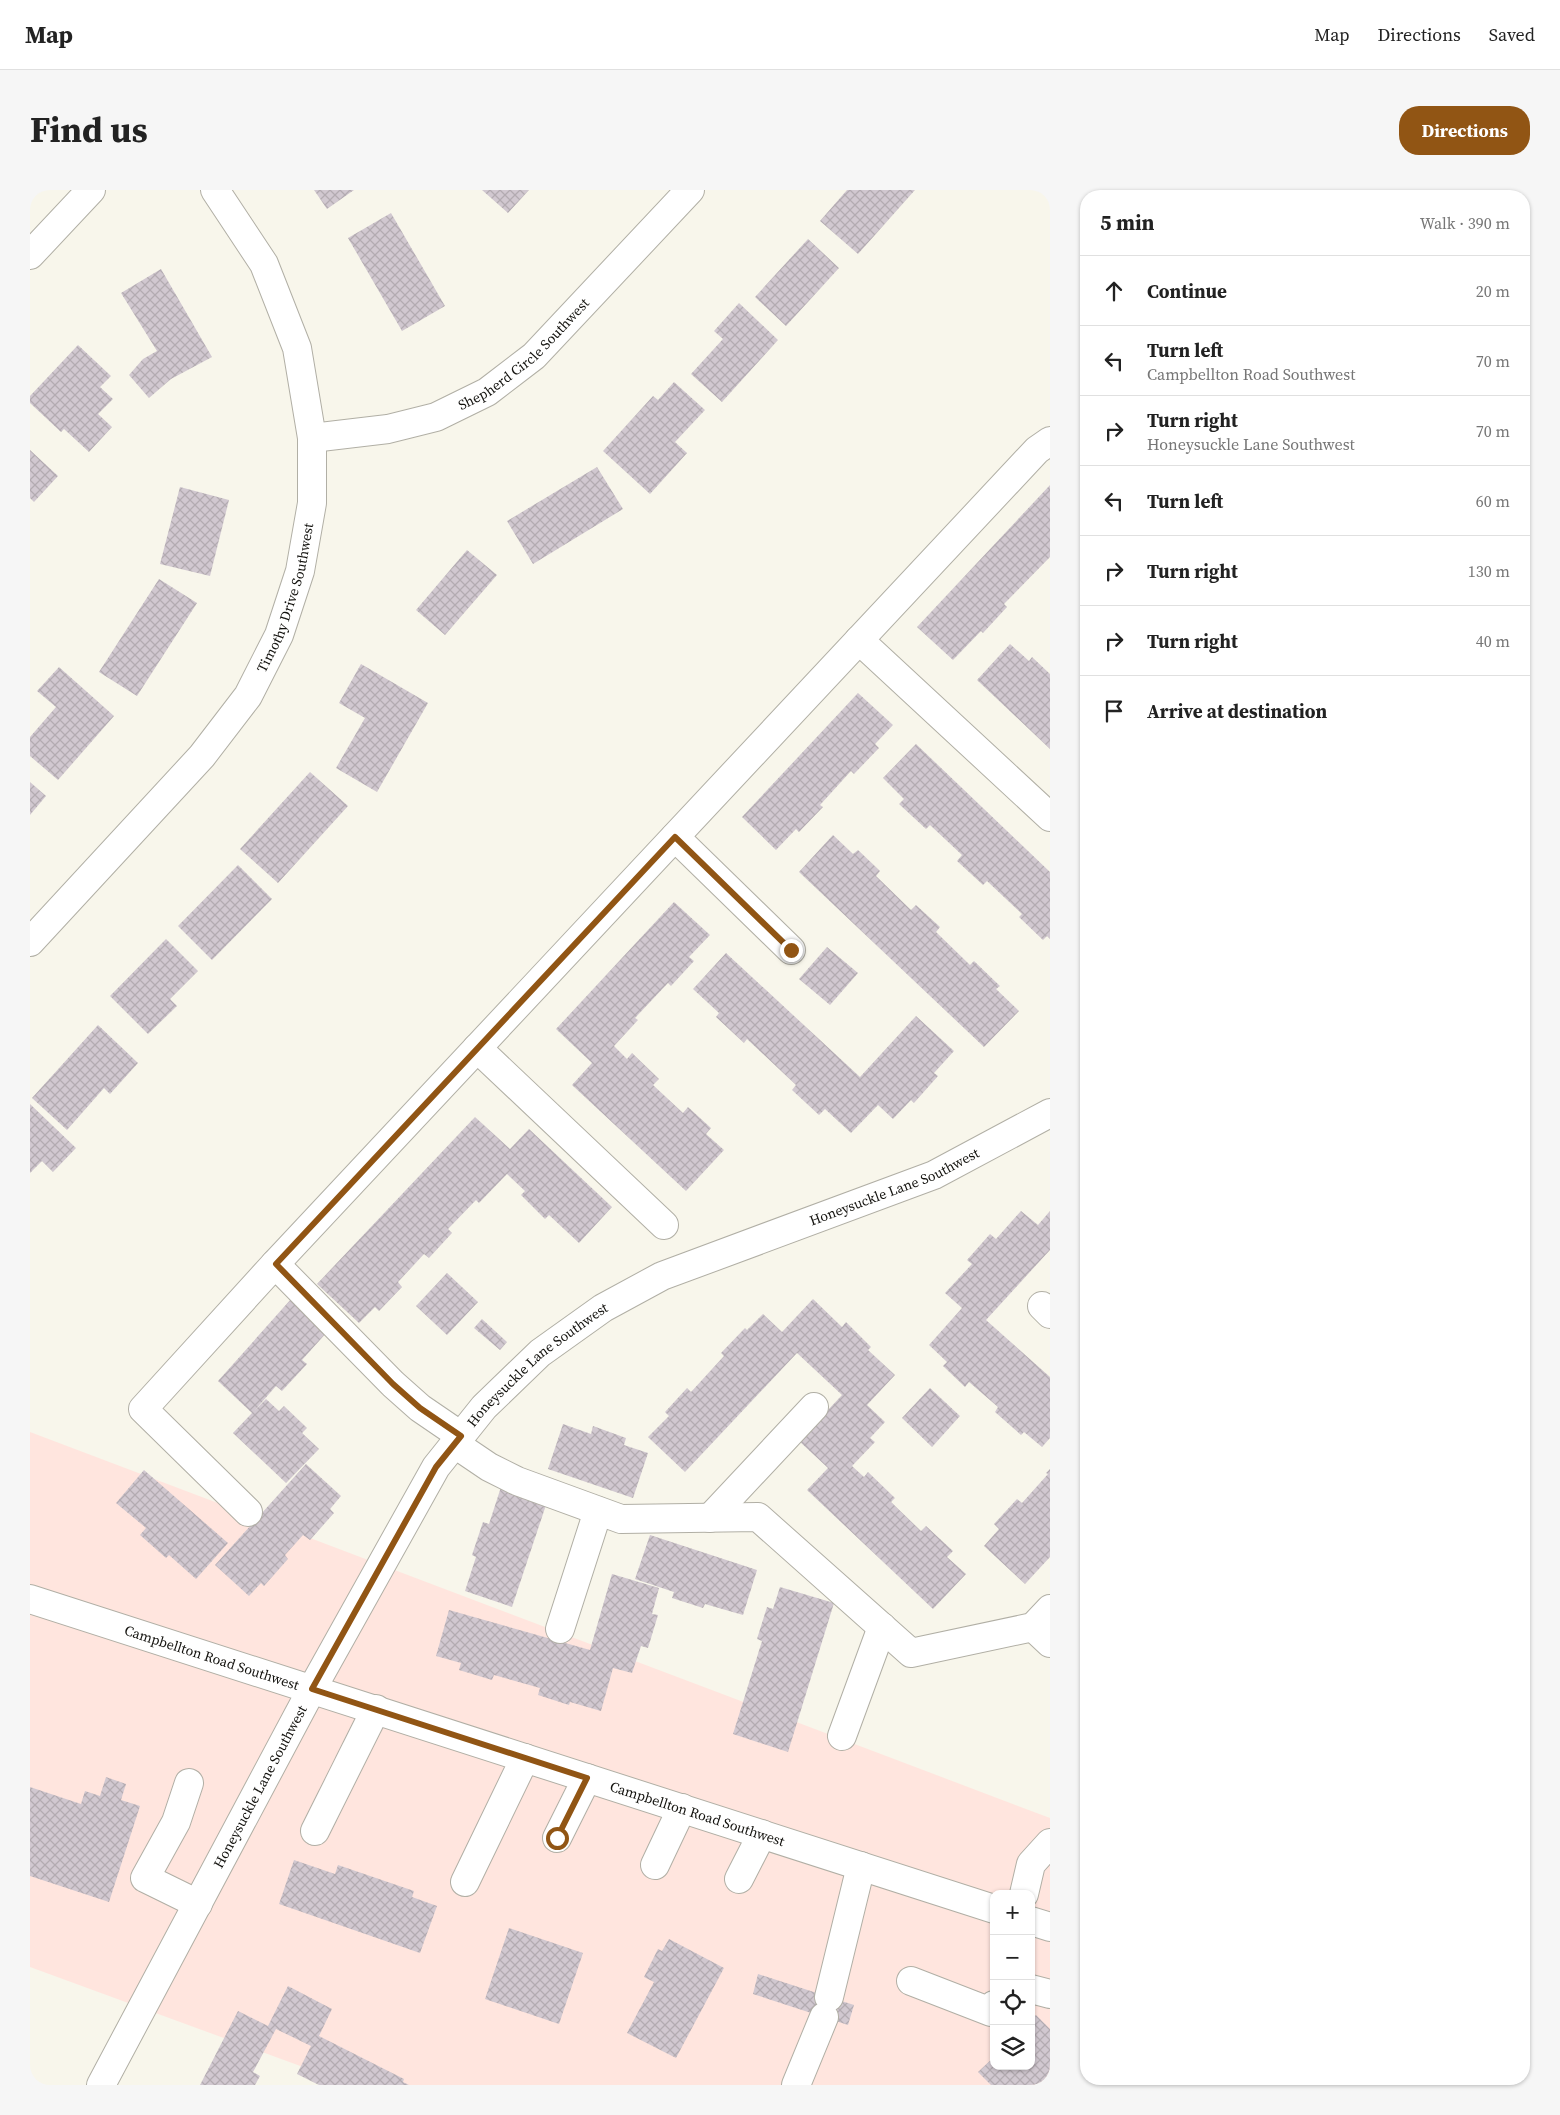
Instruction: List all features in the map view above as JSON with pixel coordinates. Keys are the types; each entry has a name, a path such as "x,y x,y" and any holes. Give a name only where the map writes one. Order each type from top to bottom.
{"street":[{"path":"30,255 91,190"},
{"name":"Timothy Drive Southwest","path":"30,942 202,756 248,696 279,635 300,571 312,504 312,438 297,348 264,264 215,190"},
{"name":"Shepherd Circle Southwest","path":"312,438 388,429 436,417 487,392 534,356 690,190"},
{"path":"248,1512 143,1409 1036,450 1050,441"},
{"path":"859,640 1050,817"},
{"path":"675,837 791,950"},
{"path":"478,1048 664,1224"},
{"name":"Honeysuckle Lane Southwest","path":"101,2085 312,1689 436,1467 484,1407 540,1353 603,1308 662,1276 934,1175 1050,1113"},
{"path":"276,1264 393,1384 489,1467 517,1481 620,1519 758,1517 911,1653 1044,1626"},
{"path":"710,1518 814,1407"},
{"path":"560,1630 598,1511"},
{"name":"Campbellton Road Southwest","path":"30,1598 990,1908"},
{"path":"842,1736 882,1627"},
{"path":"315,1831 376,1710"},
{"path":"465,1882 525,1758"},
{"path":"557,1838 587,1778"},
{"path":"189,1783 176,1822 145,1878 198,1904"},
{"path":"655,1865 682,1808"},
{"path":"739,1879 762,1834"},
{"path":"1025,1890 1031,1864 1050,1843"},
{"path":"796,2085 826,2007 861,1866"},
{"path":"1035,1922 1050,1927"},
{"path":"911,1981 990,2012"},
{"path":"1035,1990 1050,1994"}],"shaded area":[{"path":"30,1432 1050,1818 1050,2085 352,2085 30,1967"}],"building":[{"path":"314,190 354,190 327,209"},
{"path":"482,190 529,190 508,213"},
{"path":"847,190 915,190 858,254 820,221"},
{"path":"391,213 445,306 402,331 348,238"},
{"path":"808,239 839,268 786,326 755,297"},
{"path":"161,269 212,357 171,379 149,398 129,375 143,359 157,351 121,293"},
{"path":"739,303 778,340 722,402 691,374 723,339 714,331"},
{"path":"78,345 111,376 100,387 113,399 98,414 112,427 89,452 64,429 61,432 30,403 30,396"},
{"path":"674,382 705,410 675,442 687,453 650,494 603,451 653,396 658,400"},
{"path":"30,450 58,476 34,502 30,498"},
{"path":"597,467 623,509 533,564 507,521"},
{"path":"1050,485 1050,557 1004,604 1007,607 983,633 981,631 953,660 917,627"},
{"path":"180,487 229,500 210,576 160,564"},
{"path":"467,550 497,575 445,635 416,610"},
{"path":"159,579 197,603 137,696 99,672"},
{"path":"1010,644 1029,661 1032,657 1050,674 1050,749 977,680"},
{"path":"361,664 428,703 377,792 336,768 365,718 339,703"},
{"path":"59,667 114,716 58,780 30,756 30,737 56,707 37,691"},
{"path":"858,693 893,725 875,744 879,748 854,774 851,771 820,805 823,807 799,832 796,829 776,850 742,817"},
{"path":"916,744 1050,872 1050,939 1047,936 1043,940 1019,917 1022,914 987,881 983,885 957,861 962,855 930,825 926,829 899,804 904,799 883,778"},
{"path":"310,772 348,806 278,883 240,849"},
{"path":"30,782 46,796 30,815"},
{"path":"833,835 853,854 858,850 880,871 876,876 911,910 916,905 940,927 936,932 970,965 974,961 1000,986 996,989 1019,1011 984,1047 799,872"},
{"path":"238,865 272,899 212,960 178,926"},
{"path":"674,902 710,935 689,957 694,961 671,986 668,983 635,1018 638,1020 614,1046 627,1059 632,1053 659,1079 653,1085 683,1113 688,1107 711,1128 706,1134 724,1150 686,1191 572,1085 592,1063 556,1029"},
{"path":"166,939 198,971 170,999 177,1006 148,1034 110,996"},
{"path":"827,947 858,973 830,1005 799,979"},
{"path":"726,953 860,1077 916,1016 954,1051 934,1073 938,1076 914,1103 911,1100 893,1119 878,1105 851,1133 825,1109 819,1115 792,1090 796,1085 747,1039 744,1043 716,1017 719,1013 693,989"},
{"path":"98,1025 138,1063 110,1094 104,1088 67,1130 32,1098"},
{"path":"30,1104 76,1148 53,1172 42,1161 30,1173"},
{"path":"475,1117 510,1149 529,1129 612,1207 579,1243 549,1215 545,1219 521,1195 525,1191 507,1174 479,1203 476,1200 448,1229 452,1233 429,1258 424,1254 398,1282 402,1287 379,1311 375,1307 359,1323 317,1284"},
{"path":"1021,1211 1038,1225 1050,1211 1050,1250 986,1320 1050,1377 1050,1438 1042,1447 1024,1432 1021,1435 995,1412 998,1407 969,1382 965,1387 943,1366 947,1362 929,1345 962,1308 945,1293 972,1264 967,1260 990,1234 996,1239"},
{"path":"447,1273 478,1302 447,1335 416,1306"},
{"path":"292,1298 328,1331 302,1360 307,1364 282,1391 276,1386 255,1410 266,1399 279,1411 284,1406 307,1428 302,1433 319,1449 286,1483 233,1433 252,1413 218,1381"},
{"path":"813,1299 842,1327 846,1322 871,1347 868,1350 895,1375 867,1405 885,1422 870,1438 875,1442 852,1466 864,1477 868,1472 895,1498 891,1502 921,1531 926,1526 953,1551 947,1557 966,1574 933,1609 807,1490 828,1468 799,1441 842,1395 797,1353 685,1472 648,1437 669,1416 665,1412 687,1388 691,1392 724,1356 721,1353 745,1328 747,1330 763,1314 782,1332"},
{"path":"482,1319 507,1342 500,1350 474,1328"},
{"path":"930,1388 960,1416 932,1447 902,1418"},
{"path":"563,1424 591,1434 593,1426 626,1438 624,1445 648,1453 633,1498 548,1469"},
{"path":"306,1464 341,1496 330,1509 334,1513 310,1540 303,1535 285,1555 288,1559 264,1586 261,1583 249,1596 215,1565"},
{"path":"1050,1469 1050,1557 1025,1584 984,1546 999,1529 994,1524 1017,1499 1022,1503 1048,1474 1046,1473"},
{"path":"144,1470 228,1543 196,1579 169,1555 166,1558 140,1535 146,1528 116,1503"},
{"path":"501,1487 547,1502 512,1607 465,1591 476,1557 472,1555 483,1522 489,1524"},
{"path":"650,1535 757,1570 743,1615 705,1604 703,1608 672,1598 674,1592 635,1579"},
{"path":"612,1574 659,1588 652,1614 658,1615 648,1648 641,1646 632,1673 613,1668 601,1711 570,1702 569,1705 538,1695 540,1688 494,1675 492,1680 459,1670 461,1663 436,1656 449,1610 590,1650"},
{"path":"780,1587 834,1603 788,1752 733,1734 762,1641 757,1639 767,1607 773,1609"},
{"path":"106,1777 126,1784 121,1800 140,1806 109,1902 30,1876 30,1787 81,1804 85,1791 100,1796"},
{"path":"294,1860 335,1874 338,1865 414,1891 412,1897 437,1906 420,1953 279,1904"},
{"path":"509,1928 583,1953 559,2024 485,1999"},
{"path":"669,1939 724,1968 676,2058 627,2033 654,1982 644,1977 658,1949 662,1951"},
{"path":"758,1974 854,2005 848,2025 753,1994"},
{"path":"288,1986 332,2009 319,2036 404,2079 403,2082 409,2085 319,2085 297,2074 311,2046 276,2029 253,2072 260,2076 255,2085 200,2085 238,2011 268,2026"},
{"path":"1035,2016 1050,2029 1050,2085 991,2085 978,2072 990,2061 990,2070 1035,2070"}],"route":[{"path":"557,1838 587,1778 312,1689 436,1467 461,1436 420,1408 393,1384 276,1264 675,837 791,950"}]}
